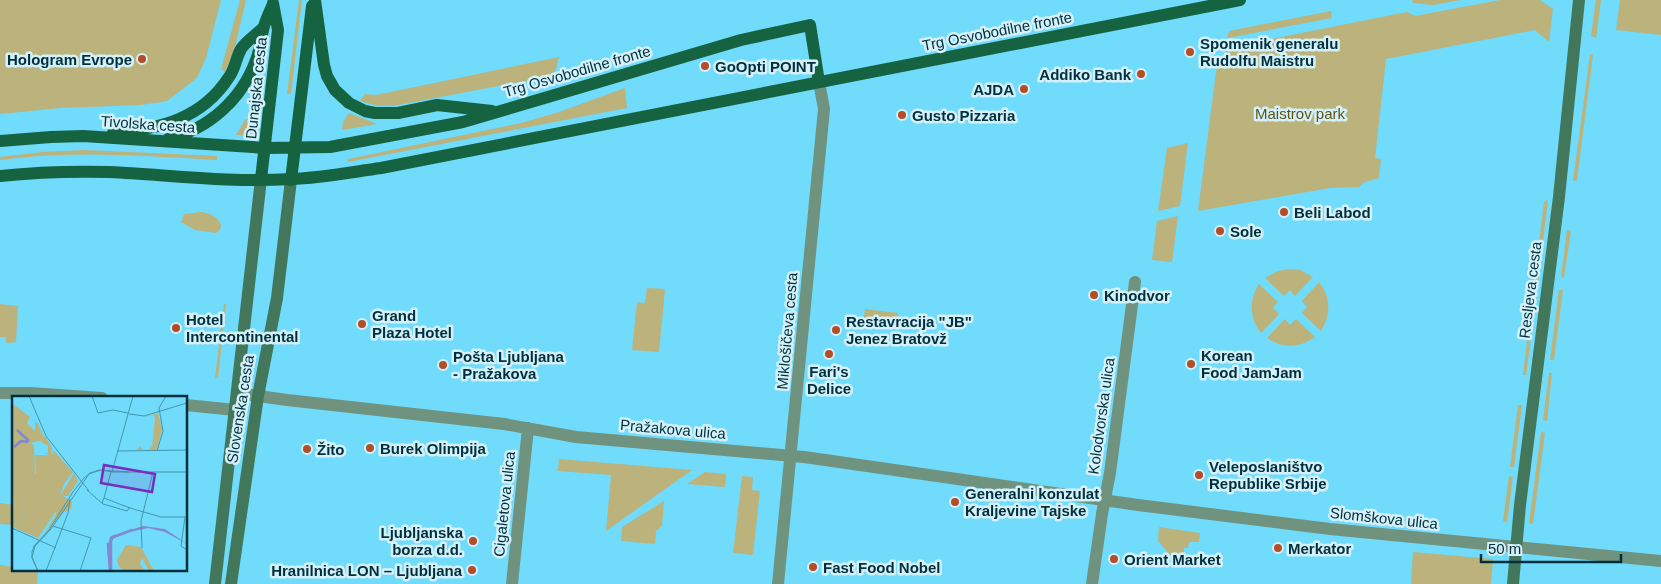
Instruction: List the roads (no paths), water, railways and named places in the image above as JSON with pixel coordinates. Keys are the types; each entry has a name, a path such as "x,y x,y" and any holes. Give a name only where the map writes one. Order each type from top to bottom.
{"main road":[{"path":"314,0 327,76 335,90 349,103 375,114 398,113 437,105 497,112"},
{"path":"0,176 88,171 291,180 314,0"},
{"name":"Trg Osvobodilne fronte","path":"291,180 381,168 1240,0"},
{"path":"158,142 198,128 214,118 244,85 254,65 263,28 273,2"},
{"name":"Dunajska cesta","path":"261,179 278,30 273,2"},
{"name":"Trg Osvobodilne fronte","path":"294,149 330,147 463,122 741,40 810,25 819,82"},
{"path":"83,136 118,133 150,127 189,115 203,107 220,91 231,75 241,49 263,28"},
{"name":"Tivolska cesta","path":"0,141 83,136 294,149"}],"street":[{"name":"Resljeva cesta","path":"1513,584 1515,548 1559,197 1579,0"},
{"name":"Miklošičeva cesta","path":"778,584 824,109 819,82"},
{"name":"Slovenska cesta","path":"215,584 261,179"},
{"name":"Slovenska cesta","path":"231,584 258,396 277,298 291,180"},
{"name":"Kolodvorska ulica","path":"1092,584 1110,472 1135,282"},
{"path":"0,393 80,396"},
{"name":"Pražakova ulica","path":"238,393 504,424 576,436 791,456 1105,500"},
{"path":"188,405 235,410"},
{"name":"Cigaletova ulica","path":"512,584 528,428"},
{"name":"Slomškova ulica","path":"1105,500 1330,529 1661,561"}],"place":[{"name":"Spomenik generalu Rudolfu Maistru","path":"1190,52"},
{"name":"Hologram Evrope","path":"142,59"},
{"name":"GoOpti POINT","path":"705,66"},
{"name":"Addiko Bank","path":"1141,74"},
{"name":"AJDA","path":"1024,89"},
{"name":"Gusto Pizzaria","path":"902,115"},
{"name":"Beli Labod","path":"1284,212"},
{"name":"Sole","path":"1220,231"},
{"name":"Kinodvor","path":"1094,295"},
{"name":"Grand Plaza Hotel","path":"362,324"},
{"name":"Hotel Intercontinental","path":"176,328"},
{"name":"Restavracija \"JB\" Jenez Bratovž","path":"836,330"},
{"name":"Fari's Delice","path":"829,354"},
{"name":"Korean Food JamJam","path":"1191,364"},
{"name":"Pošta Ljubljana - Pražakova","path":"443,365"},
{"name":"Burek Olimpija","path":"370,448"},
{"name":"Žito","path":"307,449"},
{"name":"Veleposlaništvo Republike Srbije","path":"1199,475"},
{"name":"Generalni konzulat Kraljevine Tajske","path":"955,502"},
{"name":"Ljubljanska borza d.d.","path":"473,541"},
{"name":"Merkator","path":"1278,548"},
{"name":"Orient Market","path":"1114,559"},
{"name":"Fast Food Nobel","path":"813,567"},
{"name":"Hranilnica LON – Ljubljana","path":"472,570"}],"park label":[{"name":"Maistrov park","path":"1300,113"}]}
